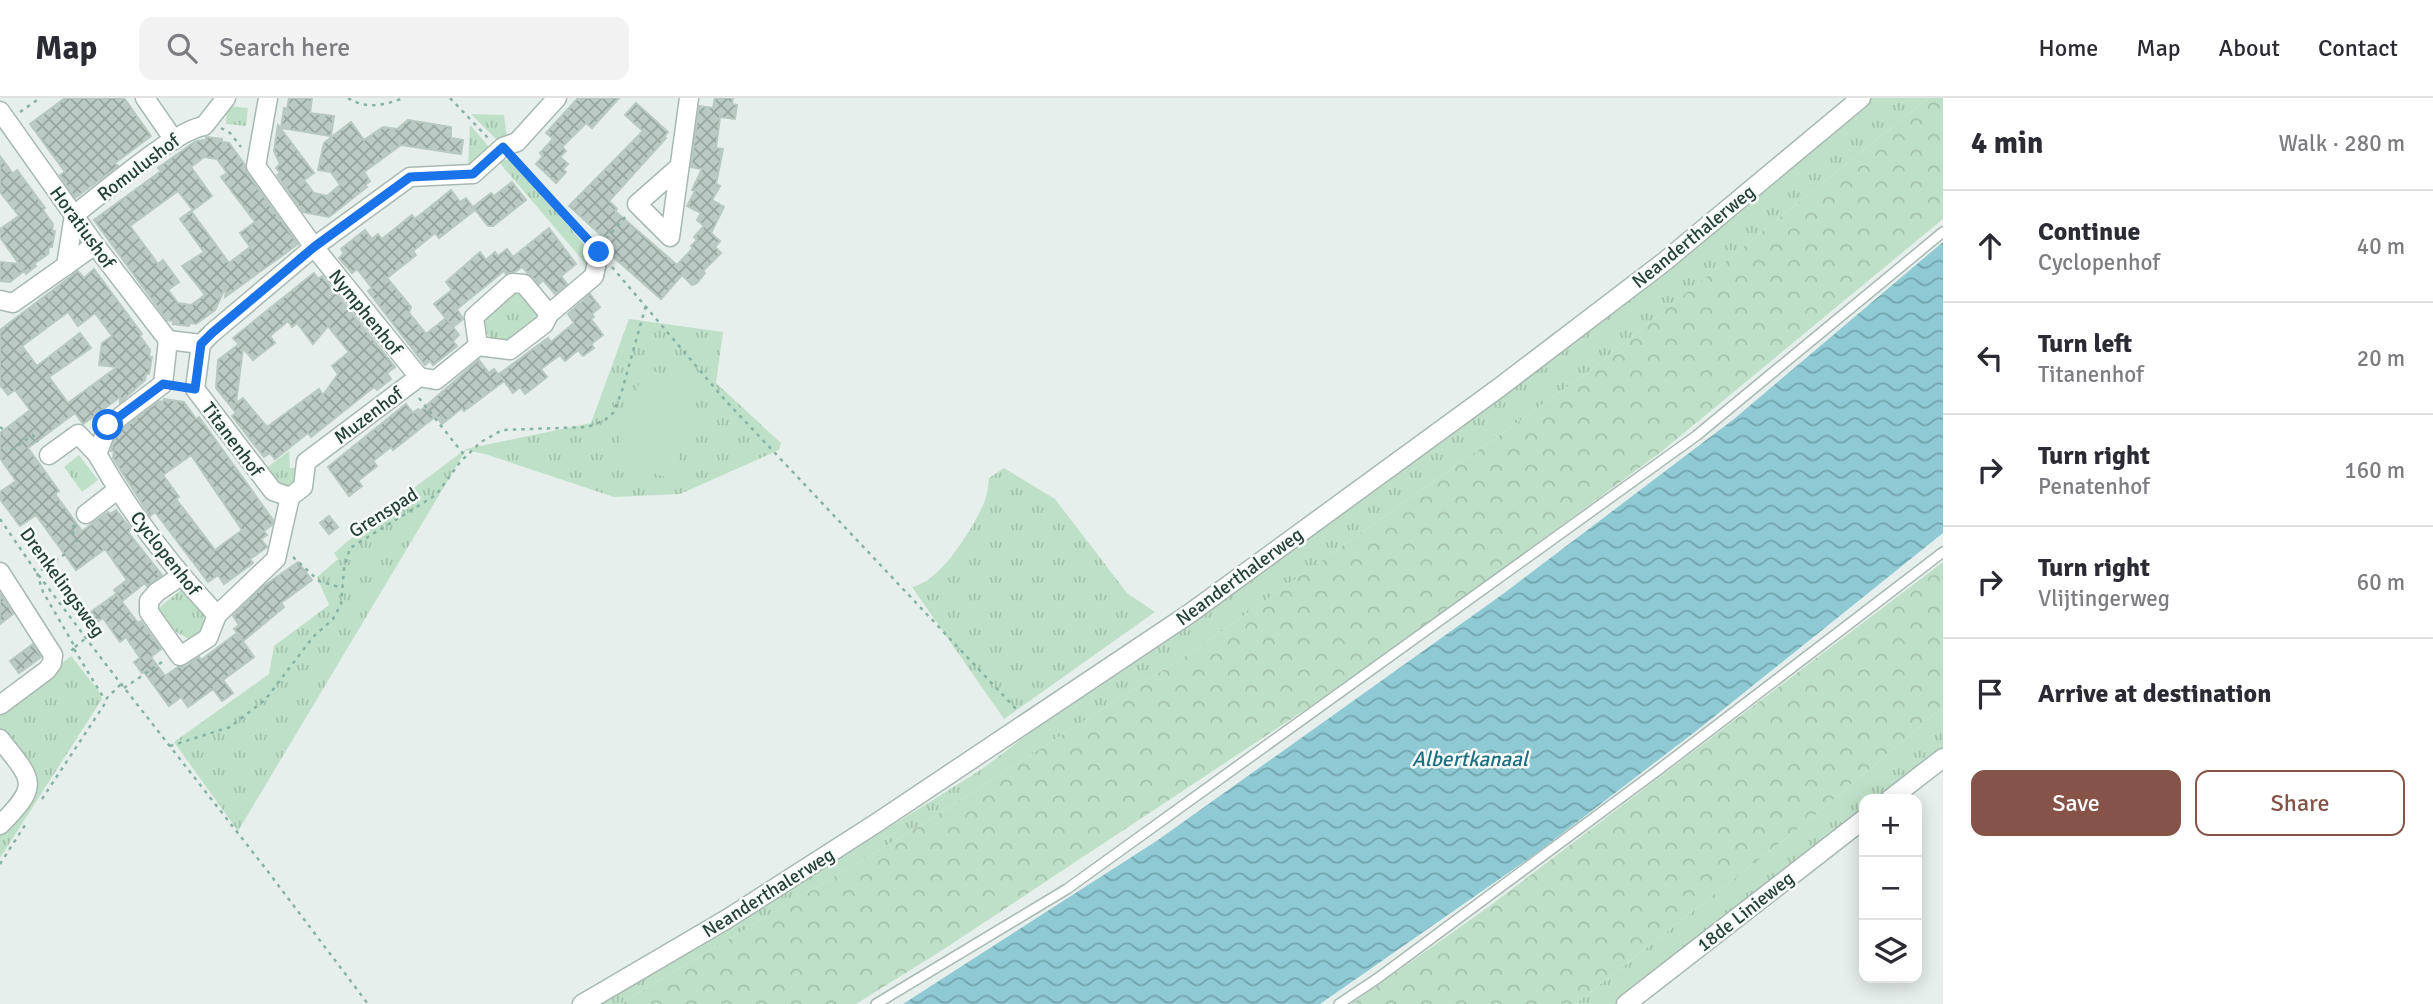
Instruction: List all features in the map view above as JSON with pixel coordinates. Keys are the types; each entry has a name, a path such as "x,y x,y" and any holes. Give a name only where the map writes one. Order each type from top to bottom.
{"street":[{"path":"145,98 174,139"},
{"path":"204,126 226,98"},
{"path":"268,98 257,166 314,247"},
{"path":"163,384 168,340 201,344 314,247 410,177 473,174 503,147 517,142 557,98"},
{"path":"678,167 637,204 670,237 689,98"},
{"name":"Neanderthalerweg","path":"582,1004 727,919 1189,614 1500,387 1664,261 1861,98"},
{"name":"Horatiushof","path":"0,111 95,245 168,340"},
{"name":"Romulushof","path":"74,215 174,139 192,128 204,126"},
{"path":"66,265 74,215"},
{"path":"0,300 13,303 95,245"},
{"name":"Nymphenhof","path":"314,247 414,381"},
{"path":"549,314 524,284 512,283 474,317 478,346 510,350 544,324 549,314 594,276 598,251"},
{"name":"Titanenhof","path":"201,344 195,389 282,494"},
{"name":"Muzenhof","path":"282,494 303,487 306,462 414,381 436,380 478,346"},
{"path":"97,454 108,425 163,384 195,389"},
{"name":"Cyclopenhof","path":"49,456 78,434 97,454 117,490 181,576 217,615"},
{"path":"86,514 117,490"},
{"path":"181,576 157,592 149,601 149,612 180,656 208,638 217,615 276,559 282,494"},
{"path":"0,572 53,655 47,670 0,705"},
{"path":"0,739 27,776 28,792 0,825"},
{"path":"1896,794 1943,758"},
{"name":"18de Linieweg","path":"1626,1004 1859,823"}],"lane":[{"path":"876,1004 1067,889 1696,436 1943,232"},
{"path":"1339,1004 1646,779 1943,552"}],"path":[{"path":"348,98 370,106 385,105 404,98"},
{"path":"450,98 490,140 503,147 646,305 725,400 1027,721"},
{"path":"204,126 230,133 257,166"},
{"path":"598,251 637,204"},
{"name":"Grenspad","path":"170,746 230,727 265,700 313,637 333,619 341,604 350,548 436,495 465,457 481,442 502,430 588,427 605,420 613,413 646,305"},
{"path":"414,381 465,457"},
{"path":"11,450 33,435 49,456"},
{"path":"12,442 16,447"},
{"path":"75,546 78,544 71,528 86,514"},
{"name":"Drenkelingsweg","path":"0,519 104,662 368,1004"},
{"path":"279,545 319,581 342,588"},
{"path":"65,554 37,573 43,592 105,700"},
{"path":"52,663 86,638"},
{"path":"124,688 153,668"},
{"path":"37,807 105,700 121,684"},
{"path":"0,864 30,818"}],"green space":[{"path":"1867,98 1928,98 1587,373 1201,646 926,822 620,1004 594,1004 818,872 982,769"},
{"path":"1928,98 1943,98 1943,219 1661,452 1317,702 944,949 856,1004 620,1004 926,822 1201,646 1587,373"},
{"path":"227,106 248,108 246,126 226,124"},
{"path":"471,114 504,115 507,138 497,140"},
{"path":"470,125 489,147 468,167"},
{"path":"512,159 593,255 591,270 498,161"},
{"path":"521,291 539,312 537,322 507,345 495,344 482,327 484,316 514,292"},
{"path":"629,319 723,332 716,383 781,443 779,450 680,494 614,497 466,450 238,831 174,742 269,674 274,646 329,605 317,577 338,559 334,553 383,511 466,449 591,423"},
{"path":"644,368 701,387 672,479 615,461"},
{"path":"289,451 290,468 302,468 293,487 271,482 262,471"},
{"path":"79,455 98,480 82,492 64,467"},
{"path":"1004,468 1055,499 1127,593 1155,612 1004,719 912,587 933,576 954,554 983,505 989,478"},
{"path":"1943,562 1943,707 1804,824 1575,1004 1351,1004 1487,908"},
{"path":"186,586 208,615 203,633 189,639 162,624 157,616 161,606"},
{"path":"71,656 102,699 0,858 0,831 30,795 0,731 0,710"},
{"path":"1943,707 1943,750 1889,794 1859,794 1859,818 1623,1004 1575,1004 1804,824"}],"water":[{"name":"Albertkanaal","path":"1943,242 1943,533 1700,728 1534,855 1320,1004 903,1004 1158,840 1503,594 1734,419"}],"building":[{"path":"65,98 124,98 151,136 115,163 118,166 75,198 60,175 65,172 30,124"},
{"path":"289,98 312,98 310,113 334,116 331,136 281,128 284,108 287,109"},
{"path":"578,98 619,98 592,128 586,123 562,147 566,151 560,157 568,164 563,169 566,172 556,183 536,164 543,156 540,153 553,139 546,133"},
{"path":"715,98 733,98 732,104 737,105 735,119 720,117 716,148 723,149 716,184 720,186 712,200 724,207 711,233 720,241 715,247 721,253 703,271 705,273 697,283 692,285 682,275 661,299 610,254 612,245 569,206 643,131 625,115 636,103 668,132 664,137 666,138 609,201 617,209 615,211 677,265 693,248 691,246 697,240 694,237 704,226 697,220 701,213 687,206 702,169 691,167 699,106 713,108"},
{"path":"408,120 451,127 451,138 463,140 461,154 401,145 364,172 370,181 365,185 367,187 329,217 303,212 277,175 280,173 276,168 280,164 274,151 278,125 314,173 304,180 314,193 327,196 340,185 331,172 318,170 324,143 351,122 364,140 383,127 397,129"},
{"path":"206,137 222,139 222,142 229,143 298,244 225,297 227,284 215,310 196,324 173,324 173,321 167,320 94,220 161,171 158,168 196,141 206,140","holes":["204,157 217,159 227,173 221,177 255,222 240,233 250,247 229,263 191,211 180,219 204,252 182,266 205,295 191,305 178,303 168,290 179,282 163,260 158,264 130,226 178,191 193,210 212,196 191,167"]},
{"path":"0,156 13,174 17,170 45,208 43,210 53,224 52,231 55,231 48,254 26,274 24,271 10,282 0,281 0,262 19,264 0,237 0,229 19,216 0,192"},
{"path":"512,182 526,200 493,226 488,226 473,207"},
{"path":"451,190 460,202 466,198 475,210 439,238 435,233 413,251 416,255 387,278 411,307 409,313 426,334 446,318 459,335 453,341 457,346 433,365 430,361 425,365 368,291 372,288 357,269 352,273 339,258 344,253 341,249 365,230 372,239 378,234 382,239 412,215 415,219"},
{"path":"549,228 576,264 561,276 567,284 555,294 543,280 539,284 522,267 506,274 504,271 457,309 463,319 453,327 434,304 452,290 446,282 480,252 486,260 495,252 498,256 507,249 513,257"},
{"path":"94,269 142,334 140,336 150,350 149,357 152,357 149,374 146,373 145,380 120,403 120,397 83,424 75,413 28,448 59,491 55,494 82,531 108,512 110,514 116,510 131,529 128,532 162,575 147,586 145,583 122,601 114,590 127,580 105,549 76,570 36,515 20,526 0,499 0,492 16,481 0,458 0,433 30,410 15,390 8,395 0,385 0,330 78,271 84,278","holes":["68,312 78,326 95,313 112,336 102,343 99,365 117,367 68,403 49,377 91,348 80,333 37,366 22,346"]},
{"path":"314,273 318,279 322,276 395,367 387,373 391,379 377,390 374,387 311,437 308,433 275,459 270,453 264,457 232,416 236,413 216,388 218,360 239,344 233,338","holes":["288,321 292,327 297,323 313,344 328,326 349,352 332,366 338,374 323,395 319,389 267,427 243,398 236,403 243,348 253,360 275,343 270,336"]},
{"path":"590,294 600,307 592,314 594,317 591,319 603,335 591,344 594,348 583,356 578,350 565,361 560,355 541,369 547,377 525,394 520,387 513,393 499,374 548,338 551,342 574,323 568,314"},
{"path":"479,360 489,373 494,369 504,381 442,424 436,416 393,450 391,447 373,461 377,466 358,481 362,486 349,496 328,467 406,404 413,413 418,409 420,411"},
{"path":"164,399 184,402 196,419 199,417 273,520 272,525 264,531 267,535 261,539 267,547 250,559 253,563 224,584 218,575 208,582 155,512 150,516 113,458 114,451 111,451 117,433 159,401 163,402","holes":["191,455 242,530 215,550 176,499 179,497 163,475"]},
{"path":"329,516 338,527 329,534 320,523"},
{"path":"298,562 312,580 281,603 284,607 243,641 234,629 239,625 233,616 261,588"},
{"path":"0,593 13,614 0,624"},
{"path":"116,594 138,623 141,621 161,649 151,657 165,676 199,657 201,660 237,633 254,657 223,680 233,693 222,701 213,689 188,707 181,697 169,706 134,662 140,658 126,637 120,642 103,618 91,626 84,617"},
{"path":"33,644 41,657 19,673 10,661"}],"route":[{"path":"108,425 163,384 195,389 201,344 212,333 314,247 410,177 473,174 503,147 599,252"}]}
